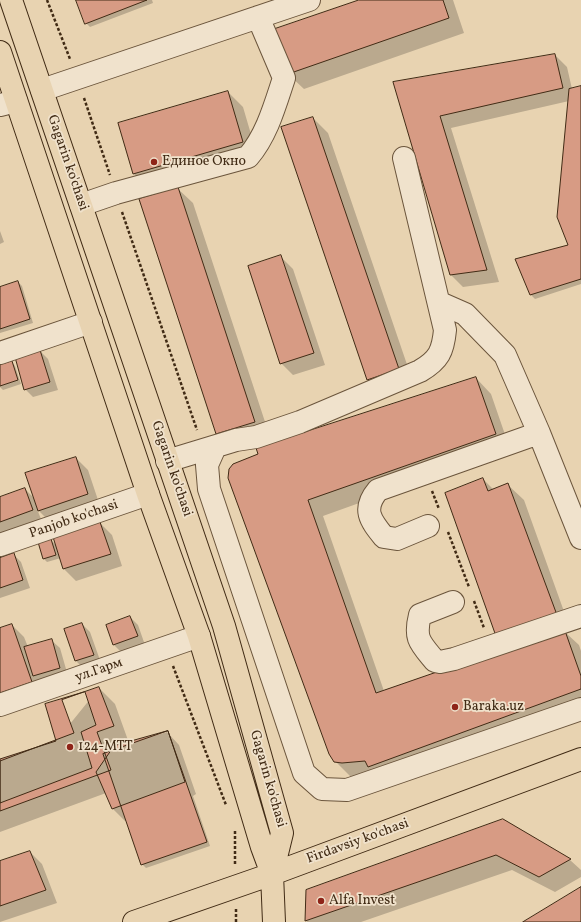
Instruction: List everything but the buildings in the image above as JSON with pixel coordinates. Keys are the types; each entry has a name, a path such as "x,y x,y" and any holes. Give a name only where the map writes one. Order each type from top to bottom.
{"main road":[{"name":"Gagarin ko'chasi","path":"11,0 224,626 282,833 272,874"},
{"name":"Gagarin ko'chasi","path":"0,52 8,103 91,322 148,494 198,636 262,847 272,874"},
{"name":"Firdavsiy ko'chasi","path":"134,922 236,887 580,763"},
{"path":"272,874 274,922"}],"street":[{"path":"42,90 309,0"},
{"path":"81,205 116,192 248,157 258,145 275,107 284,78 258,17"},
{"path":"167,461 236,440 256,437 300,422 420,372 440,356 444,343 445,330 440,303 404,158"},
{"path":"440,303 465,314 505,355 539,433 581,538"},
{"path":"0,353 91,322"},
{"path":"438,522 397,539 384,537 374,525 368,510 371,499 378,490 539,433"},
{"path":"209,449 207,466 209,489 304,773 322,789 347,790 581,709"},
{"name":"Panjob ko'chasi","path":"0,545 148,494"},
{"path":"465,596 420,615 416,630 418,639 435,661 440,662 454,659 581,616"},
{"name":"ул.Гарм","path":"0,705 198,636"}],"path":[{"path":"47,0 78,79 116,192 209,449"},
{"path":"425,474 438,522 465,596 491,646"},
{"path":"167,648 229,812"},
{"path":"234,827 236,922"}],"place":[{"name":"Единое Окно","path":"154,162"},
{"name":"Baraka.uz","path":"455,707"},
{"name":"124-MTT","path":"70,747"},
{"name":"Alfa Invest","path":"321,901"}]}
